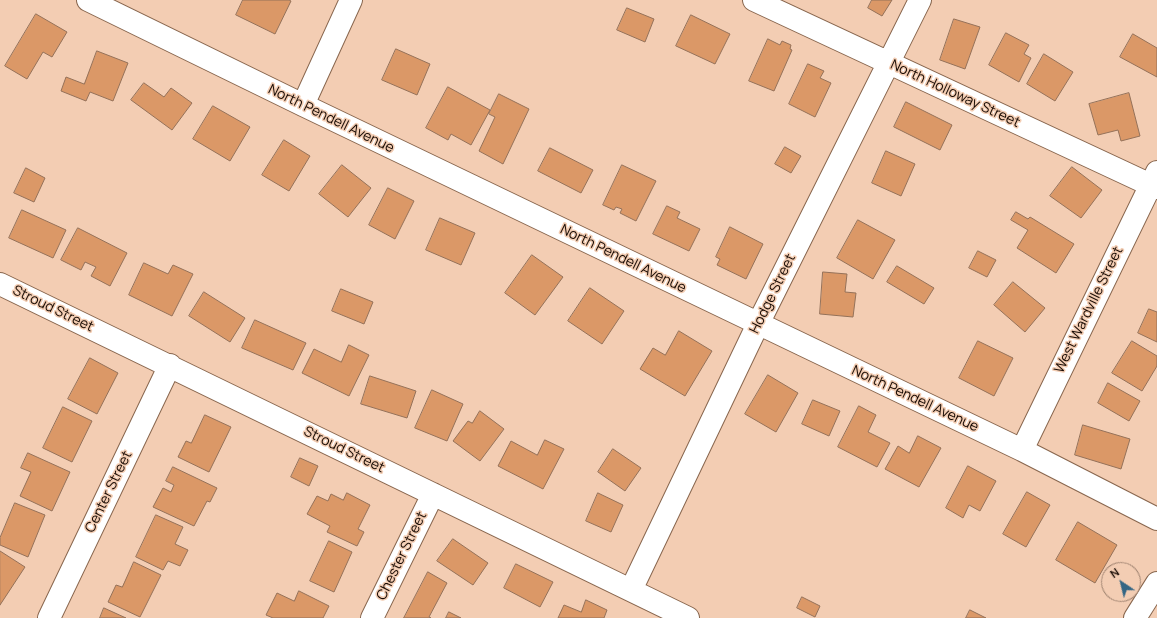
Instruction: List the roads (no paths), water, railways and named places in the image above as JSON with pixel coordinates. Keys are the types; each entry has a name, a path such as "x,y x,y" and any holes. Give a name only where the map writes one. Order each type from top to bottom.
{"street":[{"name":"North Pendell Avenue","path":"88,0 303,105 1022,450 1157,519"},
{"path":"303,105 352,0"},
{"name":"North Holloway Street","path":"754,0 888,63 1155,181"},
{"name":"Hodge Street","path":"631,590 758,324 920,0"},
{"name":"West Wardville Street","path":"1022,450 1155,181"},
{"name":"Stroud Street","path":"0,284 170,365 688,618"},
{"name":"Center Street","path":"49,618 170,365"},
{"name":"Chester Street","path":"372,618 433,494"},
{"path":"1135,618 1157,583"}]}
